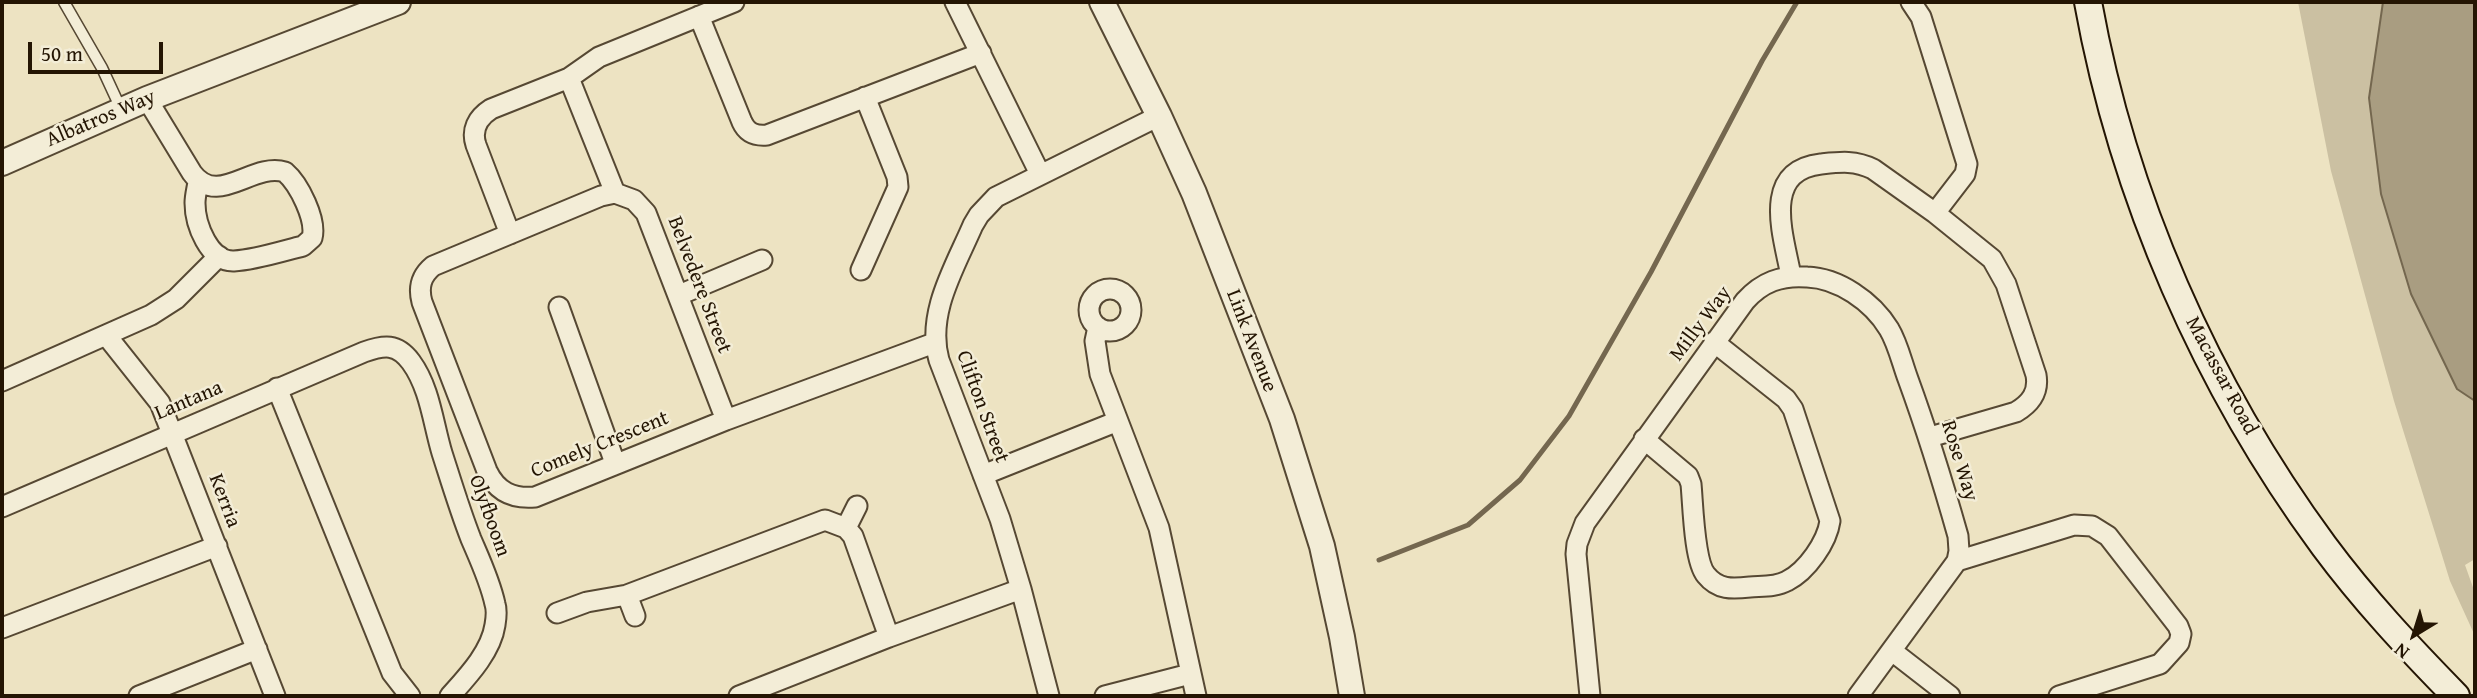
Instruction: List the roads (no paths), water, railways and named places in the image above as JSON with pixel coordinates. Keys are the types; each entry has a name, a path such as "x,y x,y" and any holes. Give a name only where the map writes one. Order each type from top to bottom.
{"main road":[{"name":"Macassar Road","path":"2088,2 2109,98 2143,207 2182,301 2220,378 2261,451 2323,545 2377,612 2456,696"}],"street":[{"name":"Albatros Way","path":"2,163 121,109 398,2"},
{"path":"510,234 476,145 475,127 481,117 491,109 569,78 599,57 734,2"},
{"path":"955,2 1040,174"},
{"name":"Link Avenue","path":"1102,2 1159,116 1194,194 1269,386 1322,546 1352,696"},
{"path":"1911,2 1921,17 1967,164 1965,174 1935,213"},
{"path":"699,16 742,122 753,135 767,135 981,53"},
{"path":"569,78 615,193"},
{"path":"862,270 898,187 897,177 866,97"},
{"path":"147,99 198,182 207,187 217,187 270,170 285,172 299,188 312,223 312,238 303,246 232,261 219,256 207,244 197,218 195,201 198,182"},
{"name":"Clifton Street","path":"1049,696 1000,519 949,390 934,343 937,312 979,215 996,197 1159,116"},
{"path":"1791,276 1779,209 1785,185 1803,169 1813,165 1844,162 1864,164 1935,213 1992,259 2000,270 2011,297 2038,385 2031,401 2016,412 1930,437"},
{"name":"Comely Crescent","path":"615,193 601,196 433,266 425,272 420,284 422,302 487,471 498,488 519,498 535,497 726,420 934,343"},
{"name":"Belvedere Street","path":"615,193 634,200 646,213 726,420"},
{"path":"2,381 151,316 176,299 219,256"},
{"path":"679,295 762,260"},
{"name":"Milly Way","path":"1590,696 1577,544 1585,523 1714,342 1754,292 1773,280 1791,276"},
{"name":"Rose Way","path":"1791,276 1828,279 1863,301 1890,331 1930,437 1958,536 1957,561"},
{"path":"559,307 615,463"},
{"path":"1098,327 1095,341 1098,363 1159,528 1196,696"},
{"name":"Kerria","path":"106,335 160,404 275,696"},
{"path":"1644,439 1688,476 1699,560 1705,574 1717,585 1728,589 1786,582 1804,568 1816,553 1829,530 1830,520 1793,409 1786,399 1714,342"},
{"name":"Lantana","path":"2,507 173,432 383,345 396,349"},
{"name":"Olyfboom","path":"396,349 410,361 424,386 442,452 496,607 495,627 487,648 466,679 450,696"},
{"path":"277,388 392,673 410,696"},
{"path":"982,475 1118,421"},
{"path":"846,528 857,506"},
{"path":"557,613 587,602 627,595 817,521 834,522 846,528 858,547 889,637"},
{"path":"1858,696 1957,561 2074,525 2092,526 2108,536 2178,625 2179,643 2161,664 2059,696"},
{"path":"2,628 217,545"},
{"path":"738,696 1021,589"},
{"path":"627,595 635,616"},
{"path":"139,696 257,649"},
{"path":"1892,651 1950,696"},
{"path":"1105,696 1190,674"}],"lane":[{"path":"64,2 102,68 121,109"}],"waterway":[{"path":"1379,560 1468,525 1520,480 1569,416 1651,272 1762,61 1797,2"}]}
